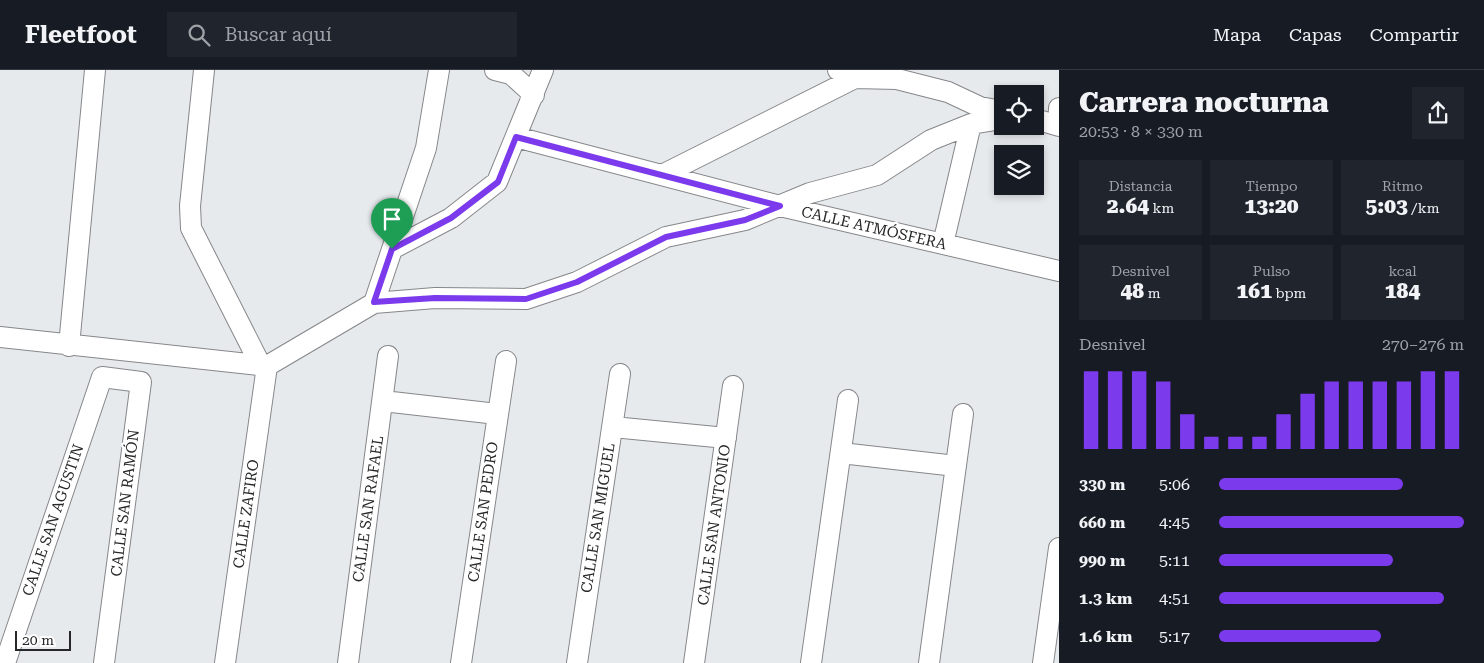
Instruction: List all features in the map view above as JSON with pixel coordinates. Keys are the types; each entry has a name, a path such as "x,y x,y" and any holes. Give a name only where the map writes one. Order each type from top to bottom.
{"street":[{"path":"69,346 95,70"},
{"path":"204,70 190,206 191,228 264,366"},
{"path":"494,70 511,74 534,95"},
{"path":"392,249 451,218 498,182 543,70"},
{"path":"374,302 426,148 443,72"},
{"path":"662,175 847,74 900,74 948,92 980,107 994,110"},
{"path":"1044,119 1059,118"},
{"path":"0,337 264,366 374,302 435,298 526,299 577,282 666,237 745,220 810,193 877,175 931,140 971,124 994,120"},
{"path":"943,244 971,124"},
{"name":"CALLE ATMÓSFERA","path":"516,137 780,206 1059,271"},
{"name":"CALLE SAN RAFAEL","path":"348,663 388,356"},
{"name":"CALLE SAN PEDRO","path":"461,663 506,361"},
{"name":"CALLE ZAFIRO","path":"225,663 264,366"},
{"name":"CALLE SAN MIGUEL","path":"576,663 620,374"},
{"name":"CALLE SAN AGUSTIN","path":"7,662 102,377"},
{"name":"CALLE SAN RAMÓN","path":"102,377 141,382 104,663"},
{"name":"CALLE SAN ANTONIO","path":"694,663 733,386"},
{"path":"811,663 848,400"},
{"path":"383,401 498,414"},
{"path":"929,663 963,414"},
{"path":"613,427 726,438"},
{"path":"841,452 956,466"},
{"path":"1044,663 1059,548"}],"route":[{"path":"516,137 780,206 745,220 666,237 577,282 526,299 435,298 374,302 392,249 451,218 498,182 516,137"}]}
